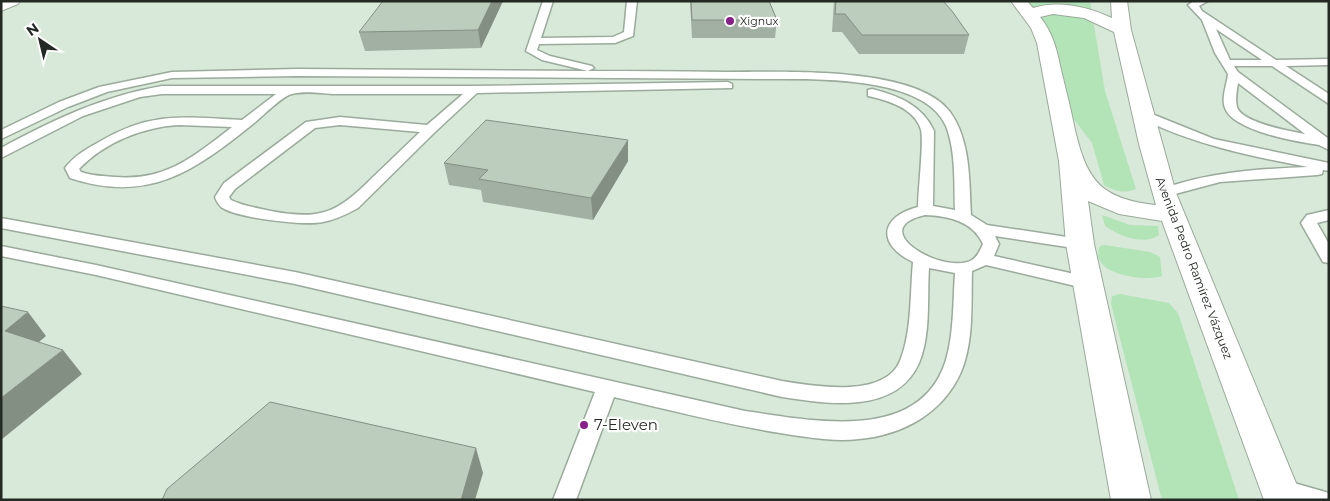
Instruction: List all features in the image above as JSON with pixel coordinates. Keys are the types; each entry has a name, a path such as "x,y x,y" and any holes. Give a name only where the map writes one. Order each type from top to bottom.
{"street":[{"path":"1,6 12,1"},
{"name":"Avenida Pedro Ramírez Vázquez","path":"1119,1 1122,30 1142,114 1168,203 1282,494"},
{"path":"1025,8 1036,10 1047,6 1071,5 1094,12 1122,30"},
{"path":"1025,8 1046,42 1071,161 1080,244 1131,500"},
{"path":"1071,161 1091,191 1105,198 1133,209 1168,203"}],"lane":[{"path":"548,1 531,51 537,55 615,74"},
{"path":"534,41 615,40 624,38 629,34 632,1"},
{"path":"1204,1 1193,5 1207,19 1329,100"},
{"path":"1207,19 1225,63 1234,74 1327,144"},
{"path":"1225,63 1329,62"},
{"path":"607,88 615,74"},
{"path":"1,135 62,104 103,88 172,75 615,74 811,77 868,82 900,89 936,104 952,124 957,139 963,217"},
{"path":"1234,74 1231,108 1236,116 1258,126 1327,144"},
{"path":"1,154 79,113 118,97 169,90 474,90 801,85 857,89 882,95 917,112 924,120 928,131 925,210"},
{"path":"244,124 179,121 151,123 118,136 83,156 72,168 75,175 84,179 140,183 156,180 185,167 244,124 288,90"},
{"path":"430,129 340,121 311,126 229,186 222,197 225,203 233,207 293,220 313,220 329,217 353,205 430,129 474,90"},
{"path":"1142,114 1166,128 1205,142 1329,169"},
{"path":"1168,203 1189,182 1208,178 1329,169"},
{"path":"982,229 991,244 989,254 985,259 964,267 938,266 921,260 898,243 894,233 894,227 905,215 925,210 941,211 963,217 982,229 1080,244"},
{"path":"1329,215 1318,215 1312,218 1309,223 1329,258"},
{"path":"2,223 295,278 782,388 827,396 861,395 885,387 906,370 914,345 921,260"},
{"path":"1,251 116,274 744,419 819,429 856,431 889,423 916,412 938,392 951,372 959,338 964,267"},
{"path":"985,259 1088,283"},
{"path":"564,500 607,388"},
{"path":"1282,494 1321,500"}],"green space":[{"path":"1024,1 1090,1 1105,91 1136,189 1120,191 1104,185 1092,143 1066,109"},
{"path":"1102,215 1130,225 1158,226 1159,235 1146,240 1124,236 1105,226"},
{"path":"1105,245 1150,252 1160,257 1162,276 1154,278 1132,277 1110,270 1102,264 1098,256 1100,246"},
{"path":"1120,294 1169,303 1178,313 1239,500 1162,500 1111,304 1112,296"}],"building":[{"path":"383,1 492,1 478,30 359,32"},
{"path":"691,1 769,1 777,20 692,20"},
{"path":"836,1 943,1 969,35 862,35 845,14 835,14"},
{"path":"486,120 628,140 591,198 479,179 488,170 444,163"},
{"path":"1,306 28,312 5,331 63,350 1,398"},
{"path":"270,402 476,448 461,500 162,500 167,489"}],"place":[{"name":"Xignux","path":"730,21"},
{"name":"7-Eleven","path":"584,425"}]}
